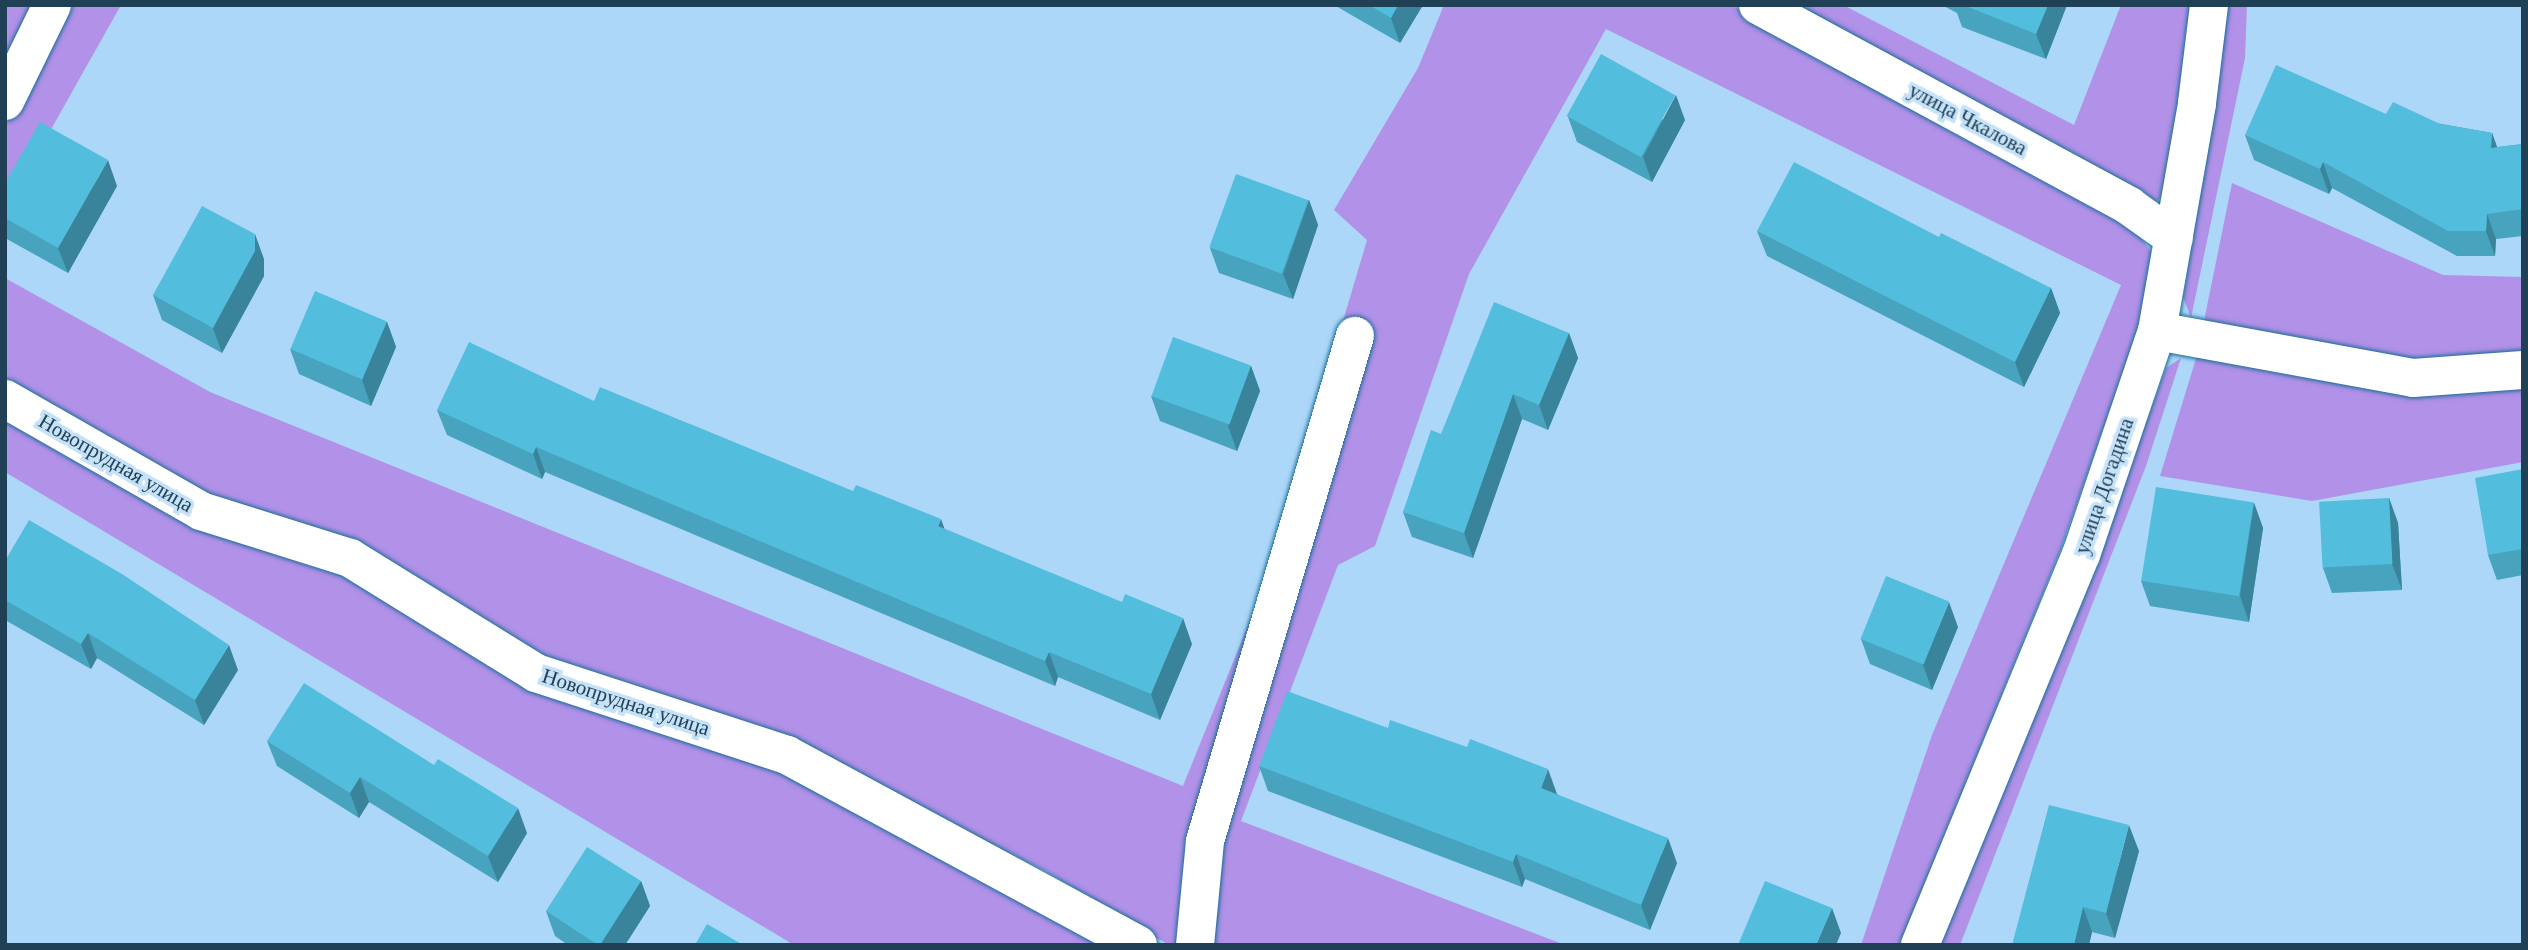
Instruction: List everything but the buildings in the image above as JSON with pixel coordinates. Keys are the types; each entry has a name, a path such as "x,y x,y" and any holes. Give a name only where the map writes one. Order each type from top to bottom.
{"street":[{"path":"5,101 52,5"},
{"name":"улица Чкалова","path":"1758,5 2130,206 2174,238"},
{"name":"улица Догадина","path":"1920,945 2081,555 2157,331 2174,238 2209,5"},
{"path":"2157,331 2413,378 2523,370"},
{"path":"1195,945 1205,841 1355,336"},
{"name":"Новопрудная улица","path":"5,399 201,511 350,558 536,673 787,755 1138,945"}],"shaded area":[{"path":"5,5 35,5 5,66"},
{"path":"65,5 121,5 5,211 5,127"},
{"path":"1444,5 1731,5 2133,227 2155,257 2139,328 2060,551 1900,945 1861,945 1932,735 2121,285 1606,29 1469,274 1375,546 1338,565 1241,821 1565,945 1208,945 1215,841 1371,333 1343,321 1367,240 1334,210 1418,68"},
{"path":"1785,5 1843,5 2074,125 2121,5 2193,5 2168,194 2154,202"},
{"path":"2226,5 2247,5 2245,58 2191,318 2183,297 2216,103"},
{"path":"2232,183 2443,275 2523,277 2523,357 2413,365 2203,326"},
{"path":"5,278 210,392 1183,786 1269,573 1186,945 1169,945 1044,870 789,744 543,661 207,499 5,382"},
{"path":"2198,352 2523,379 2523,462 2312,501 2160,476"},
{"path":"2181,358 2146,466 1960,945 1936,945 2097,556 2166,368"},
{"path":"5,412 782,767 1103,945 794,945 5,472"}]}
